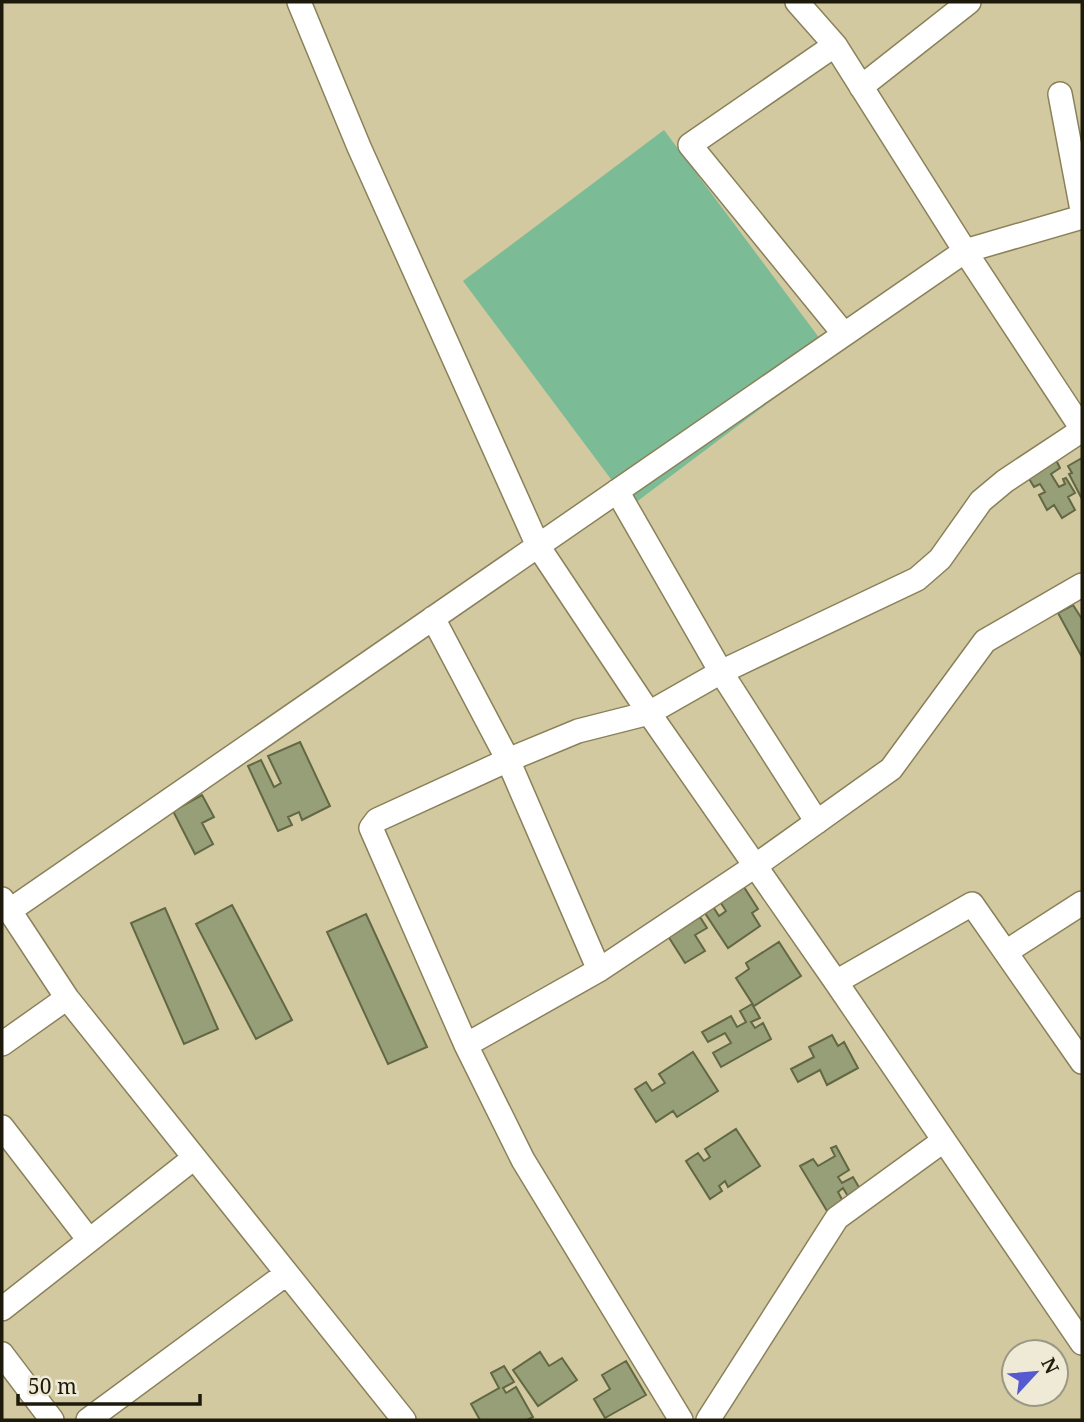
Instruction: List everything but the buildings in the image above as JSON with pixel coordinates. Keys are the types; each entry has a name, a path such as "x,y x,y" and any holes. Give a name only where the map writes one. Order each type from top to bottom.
{"street":[{"path":"299,2 359,147 538,546 649,713 1082,1343"},
{"path":"681,1420 523,1160 466,1045 371,828 377,820 578,731 649,713 721,672 917,579 940,559 981,500 1082,430 835,45 797,2"},
{"path":"861,87 969,2"},
{"path":"835,45 690,145 844,334"},
{"path":"1060,94 1082,209"},
{"path":"404,1420 67,998 6,905 433,618 965,251 1082,217"},
{"path":"617,491 721,672 817,822"},
{"path":"466,1045 599,970 755,866 891,769 985,641 1082,584"},
{"path":"433,618 508,760 599,970"},
{"path":"1006,952 1082,903"},
{"path":"836,982 972,904 1082,1062"},
{"path":"2,1044 67,998"},
{"path":"2,1127 89,1240"},
{"path":"708,1420 837,1217 943,1141"},
{"path":"2,1309 194,1158"},
{"path":"88,1420 286,1274"},
{"path":"2,1354 52,1420"}],"green space":[{"path":"664,130 832,355 631,506 463,281"}]}
